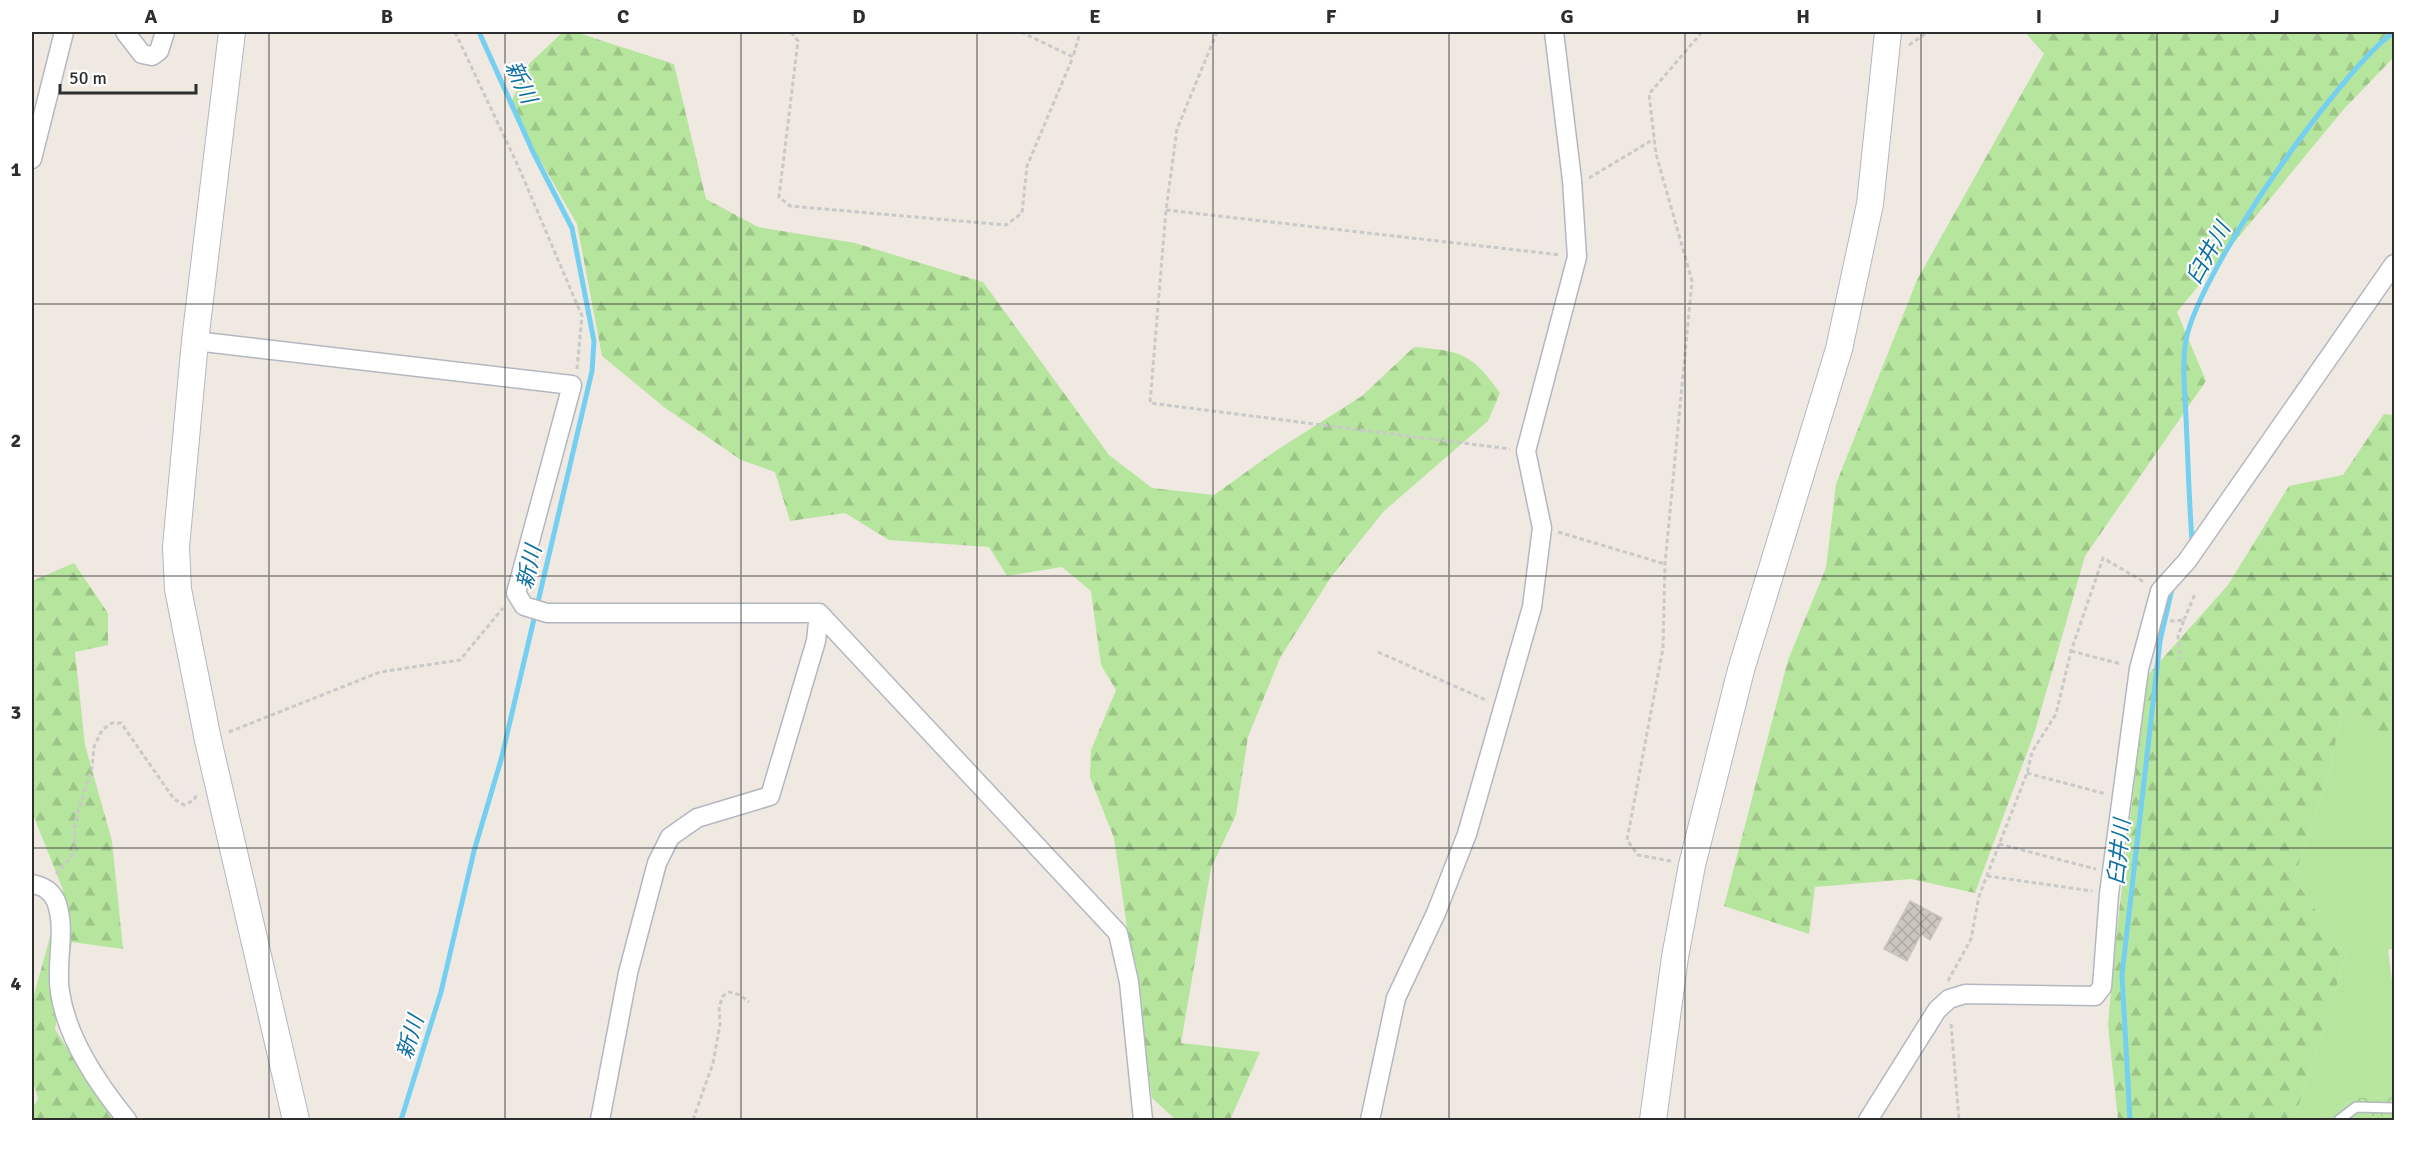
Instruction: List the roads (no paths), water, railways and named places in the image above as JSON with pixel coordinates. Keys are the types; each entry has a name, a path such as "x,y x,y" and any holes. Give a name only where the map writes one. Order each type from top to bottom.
{"street":[{"path":"32,159 64,32"},
{"path":"125,32 142,54 152,56 159,51 165,32"},
{"path":"232,32 195,341 176,547 178,590 208,740 296,1120"},
{"path":"1370,1120 1396,998 1436,913 1467,834 1532,607 1542,528 1526,451 1577,257 1573,188 1554,32"},
{"path":"1653,1120 1675,957 1692,865 1741,670 1839,349 1870,204 1888,32"},
{"path":"1868,1120 1937,1010 1949,999 1965,994 2095,996 2102,987 2109,894 2139,669 2160,591 2187,561 2394,264"},
{"path":"195,341 572,385 520,599 547,613 819,613 1118,933 1130,982 1143,1120"},
{"path":"600,1120 628,973 657,863 670,837 697,818 770,796 816,641 819,613"},
{"path":"38,885 55,898 61,918 60,992 77,1046 127,1120"}],"lane":[{"path":"2339,1120 2356,1107 2394,1108"}],"waterway":[{"name":"新川","path":"401,1120 441,992 474,851 501,760 592,371 594,341 572,228 533,152 479,32"},
{"name":"臼井川","path":"2192,541 2184,364 2185,346 2194,315 2213,274 2272,178 2340,88 2370,54 2394,32"},
{"name":"臼井川","path":"2130,1120 2122,975 2160,641 2172,589"}]}
